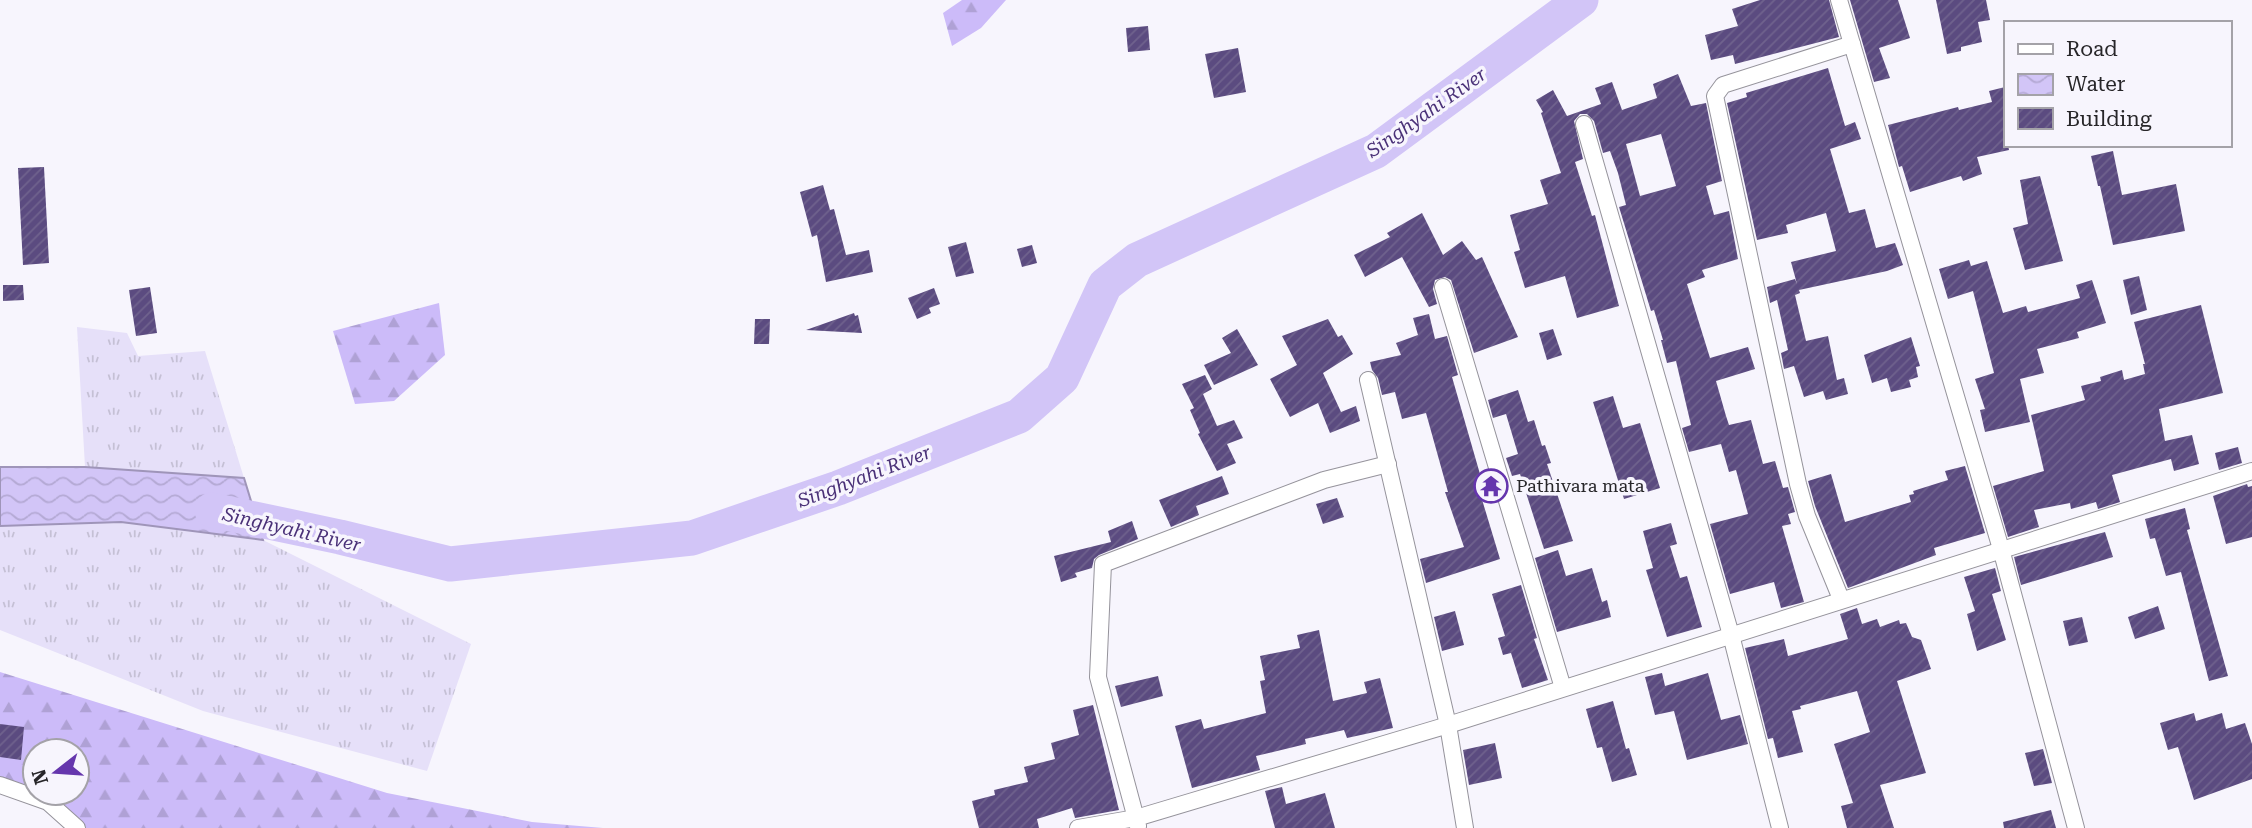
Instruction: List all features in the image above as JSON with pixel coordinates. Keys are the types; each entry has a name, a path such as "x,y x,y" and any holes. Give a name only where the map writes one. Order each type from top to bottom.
{"street":[{"path":"1839,0 2000,549 2076,828"},
{"path":"1841,600 1807,516 1798,484 1715,96 1723,85 1852,44"},
{"path":"1584,124 1731,635 1780,828"},
{"path":"1443,287 1563,688"},
{"path":"1368,380 1448,725 1465,828"},
{"path":"1138,823 1098,677 1103,564 1324,480 1388,464"},
{"path":"1078,828 1138,823 2252,471"},
{"path":"0,785 48,802 77,828"}],"green space":[{"path":"962,0 1006,0 981,28 952,46 943,13"},
{"path":"439,303 445,355 394,401 355,404 333,331"},
{"path":"77,327 127,333 138,356 205,351 244,478 85,467"},
{"path":"121,522 263,540 471,644 427,771 203,711 0,630 0,526"},
{"path":"0,672 387,793 532,822 603,828 78,828 54,807 91,807 91,737 21,737 21,792 0,785"}],"water":[{"path":"0,467 85,467 244,478 263,540 121,522 0,526"}],"building":[{"path":"1760,0 1829,0 1839,37 1735,64 1733,55 1711,60 1705,35 1738,26 1732,9"},
{"path":"1850,0 1898,0 1910,38 1879,48 1890,78 1874,82"},
{"path":"1936,0 1986,0 1990,20 1978,22 1982,42 1947,54"},
{"path":"1148,26 1150,50 1128,52 1126,28"},
{"path":"1238,48 1246,92 1214,98 1205,54"},
{"path":"1828,68 1845,126 1855,122 1861,139 1830,149 1849,213 1865,209 1876,248 1895,243 1903,265 1799,290 1800,293 1795,295 1806,341 1828,336 1837,380 1844,378 1848,394 1826,400 1823,391 1804,397 1794,366 1784,369 1781,353 1788,350 1777,300 1770,303 1767,287 1795,279 1797,284 1791,262 1836,251 1826,213 1786,225 1788,233 1757,240 1727,103 1747,97 1746,93"},
{"path":"1678,74 1691,106 1706,103 1722,181 1706,186 1714,215 1729,211 1738,259 1702,270 1705,277 1687,284 1710,358 1748,347 1755,369 1716,381 1729,425 1751,420 1763,464 1775,461 1783,488 1788,487 1795,512 1788,514 1791,524 1782,526 1804,602 1781,608 1774,582 1730,594 1710,524 1748,514 1736,470 1729,472 1721,444 1689,452 1682,428 1691,425 1676,361 1667,363 1654,310 1651,311 1619,207 1626,205 1618,173 1610,151 1603,153 1594,121 1587,114 1580,114 1574,121 1583,159 1575,162 1592,216 1595,215 1619,306 1577,318 1565,276 1525,288 1514,252 1520,250 1510,215 1548,204 1540,180 1561,173 1541,113 1543,112 1536,100 1553,90 1567,116 1601,104 1595,88 1612,82 1622,110 1657,98 1653,84","holes":["1661,134 1676,186 1640,196 1626,144"]},
{"path":"2004,87 2004,147 2008,147 2009,150 1977,157 1982,174 1963,181 1961,176 1910,192 1902,166 1899,167 1888,125 1958,107 1959,110 1992,102 1989,91"},
{"path":"2113,151 2122,195 2176,184 2185,231 2113,245 2091,156"},
{"path":"44,167 49,263 23,265 18,168"},
{"path":"2040,176 2063,261 2025,270 2013,228 2028,224 2020,180"},
{"path":"823,185 830,210 834,209 846,255 869,250 873,272 826,282 817,235 812,237 800,192"},
{"path":"1422,213 1443,255 1462,241 1476,260 1482,257 1518,337 1474,353 1451,280 1445,277 1435,280 1433,289 1437,304 1429,307 1402,257 1365,277 1354,255 1390,237 1387,233"},
{"path":"966,242 974,273 956,277 948,247"},
{"path":"1032,245 1037,263 1022,267 1017,249"},
{"path":"1969,260 1971,266 1987,261 2003,313 2026,306 2028,312 2080,298 2076,285 2092,280 2106,323 2077,332 2079,338 2037,349 2044,373 2020,379 2030,422 1985,432 1980,410 1985,409 1975,379 1994,373 1973,291 1948,299 1939,269"},
{"path":"2139,276 2147,310 2131,315 2123,280"},
{"path":"3,285 23,285 24,300 3,301"},
{"path":"150,287 157,333 136,336 129,290"},
{"path":"934,288 940,304 929,308 931,313 917,319 908,298"},
{"path":"2201,305 2223,393 2159,409 2165,441 2192,435 2199,464 2174,471 2171,459 2112,475 2120,502 2098,509 2096,502 2071,509 2070,503 2034,510 2039,527 2008,537 1993,486 2044,471 2031,415 2085,400 2081,386 2101,381 2100,377 2122,370 2124,380 2145,374 2134,322"},
{"path":"854,313 855,316 858,315 862,333 806,330"},
{"path":"1429,314 1435,339 1447,336 1458,375 1452,377 1482,481 1477,483 1500,559 1426,583 1420,559 1464,547 1445,492 1448,492 1426,413 1402,419 1395,392 1382,395 1370,362 1401,355 1396,343 1418,335 1413,318"},
{"path":"755,319 770,319 769,344 754,344"},
{"path":"1328,319 1338,337 1342,335 1353,354 1323,373 1341,412 1356,406 1360,421 1330,433 1318,403 1290,417 1270,379 1297,365 1282,336"},
{"path":"1237,329 1258,365 1214,385 1204,365 1231,353 1222,338"},
{"path":"1553,329 1562,355 1547,360 1539,333"},
{"path":"1911,337 1920,366 1916,367 1918,377 1909,380 1911,387 1891,392 1887,378 1872,383 1864,355"},
{"path":"1205,375 1212,389 1203,394 1217,426 1234,420 1243,438 1227,444 1236,463 1217,471 1198,434 1200,433 1190,410 1194,408 1182,384"},
{"path":"1518,390 1528,422 1534,420 1542,446 1545,445 1551,463 1547,464 1573,541 1544,549 1520,474 1512,476 1506,458 1518,454 1506,414 1493,418 1488,400"},
{"path":"1613,396 1623,428 1640,423 1660,488 1624,499 1593,402"},
{"path":"2238,447 2242,463 2219,470 2215,453"},
{"path":"1965,466 1985,533 1934,548 1936,555 1848,588 1815,506 1808,481 1831,474 1845,522 1911,502 1909,495 1914,494 1913,491 1948,480 1945,471"},
{"path":"1222,476 1229,494 1196,506 1199,515 1171,527 1159,500"},
{"path":"2247,484 2248,487 2252,486 2252,537 2226,544 2213,496"},
{"path":"1337,498 1344,517 1323,524 1316,504"},
{"path":"2185,508 2190,529 2187,530 2228,676 2209,681 2181,572 2166,576 2155,538 2150,539 2145,519"},
{"path":"1132,521 1138,539 1099,555 1094,559 1092,568 1075,573 1077,577 1061,582 1054,556 1111,542 1108,531"},
{"path":"1671,523 1677,544 1670,546 1680,578 1687,576 1702,627 1667,637 1646,570 1653,568 1643,531"},
{"path":"2105,532 2113,557 2021,585 2014,557"},
{"path":"1558,550 1566,576 1592,568 1602,602 1607,600 1611,617 1557,632 1535,558"},
{"path":"1995,568 2001,591 1992,594 2006,640 1977,651 1967,614 1975,611 1964,577"},
{"path":"1521,585 1537,638 1534,639 1548,680 1522,688 1511,653 1503,655 1498,638 1505,636 1492,594"},
{"path":"2158,606 2165,629 2135,639 2128,617"},
{"path":"1857,608 1862,624 1877,619 1880,627 1899,620 1900,624 1906,623 1912,637 1921,640 1931,669 1897,681 1926,773 1880,785 1894,828 1847,828 1841,806 1853,803 1834,744 1870,732 1857,691 1800,706 1801,709 1792,711 1803,752 1778,758 1773,738 1768,739 1745,648 1784,639 1788,656 1848,639 1840,614"},
{"path":"1455,611 1464,645 1442,651 1434,617"},
{"path":"2082,617 2088,642 2069,646 2063,621"},
{"path":"1319,630 1333,701 1367,693 1364,682 1380,678 1393,728 1347,738 1344,730 1305,739 1306,744 1256,756 1260,770 1192,788 1175,726 1201,719 1204,729 1266,713 1260,681 1265,680 1260,656 1300,648 1297,635"},
{"path":"1662,673 1665,686 1708,673 1721,720 1740,715 1748,744 1687,760 1674,711 1655,715 1645,677"},
{"path":"1158,676 1163,696 1121,707 1115,686"},
{"path":"1613,701 1626,749 1629,748 1637,775 1612,782 1602,747 1597,748 1586,709"},
{"path":"1093,705 1119,810 1075,818 1072,808 1037,819 1039,828 979,828 972,801 995,795 994,790 1028,782 1024,767 1055,759 1051,743 1079,735 1073,710"},
{"path":"2194,713 2196,721 2222,713 2226,729 2245,723 2252,744 2252,779 2194,800 2178,747 2168,750 2160,723"},
{"path":"0,724 24,727 21,760 0,757"},
{"path":"1495,743 1502,778 1469,785 1463,750"},
{"path":"2043,749 2052,783 2034,786 2025,753"},
{"path":"1282,787 1286,804 1325,793 1335,828 1275,828 1265,791"},
{"path":"2051,810 2056,828 2004,828 2003,822"}],"waterway":[{"name":"Singhyahi River","path":"212,510 450,564 692,538 838,488 1019,416 1062,378 1105,285 1137,260 1376,151 1581,0"}],"place":[{"name":"Pathivara mata","path":"1491,486"}]}
